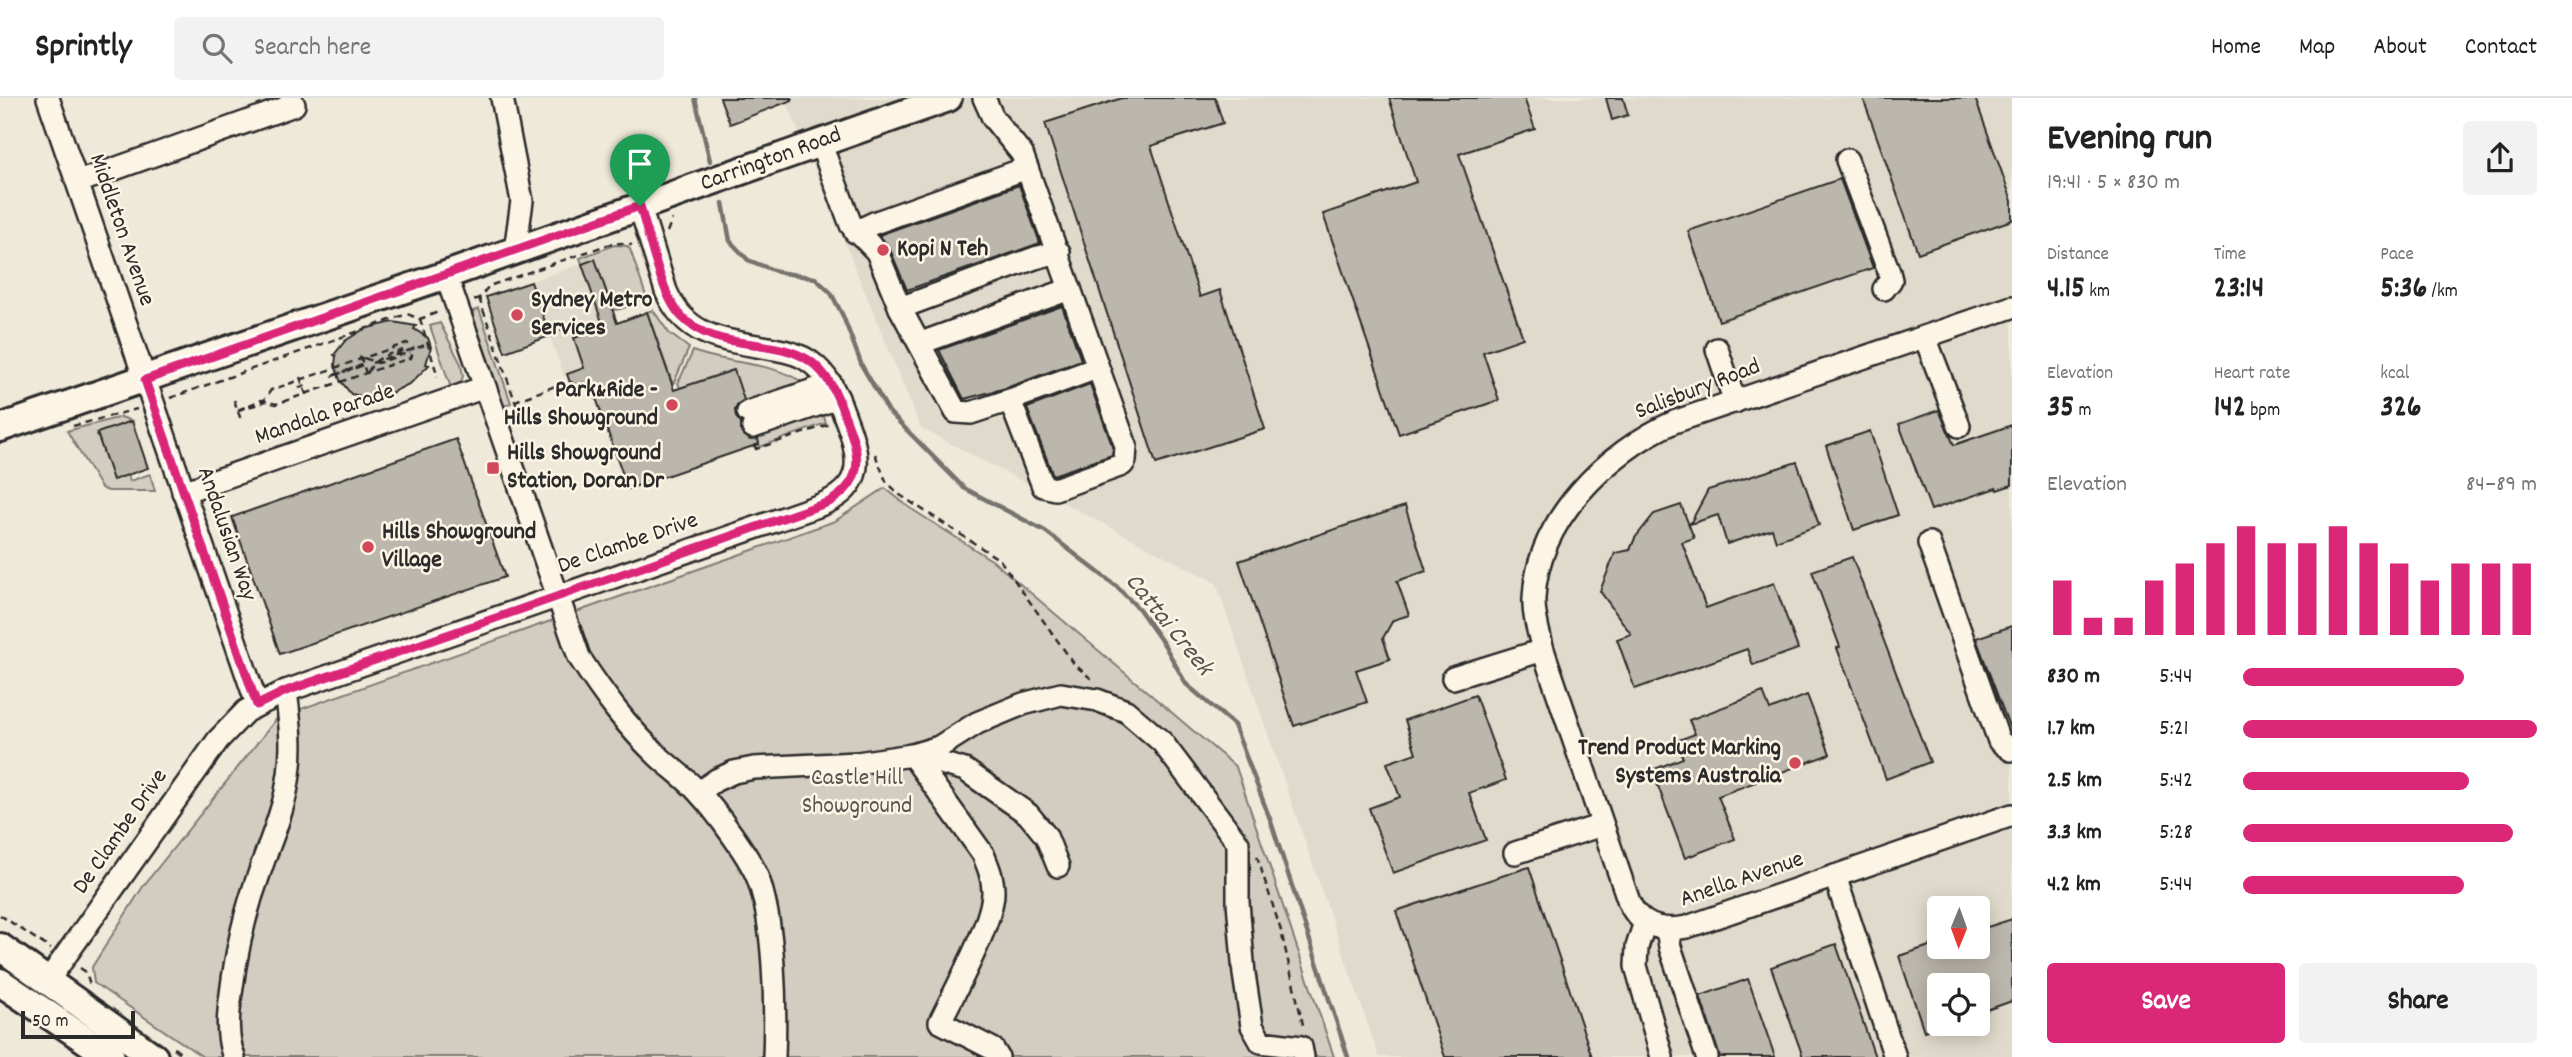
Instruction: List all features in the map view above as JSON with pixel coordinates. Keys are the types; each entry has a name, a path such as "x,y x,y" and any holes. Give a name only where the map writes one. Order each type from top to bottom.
{"main road":[{"name":"Carrington Road","path":"0,428 145,380 947,98"},
{"path":"0,947 153,1057"},
{"path":"0,982 111,1057"},
{"path":"32,1003 47,982"}],"street":[{"name":"Middleton Avenue","path":"48,98 145,380"},
{"path":"78,182 294,105 291,98"},
{"path":"502,98 522,201 515,251"},
{"path":"984,98 993,118 1022,154 1126,446 1125,460 1115,469 1055,489 1043,486 1010,400"},
{"path":"820,142 841,202 856,232 877,252 900,308 957,412 971,413 1097,368"},
{"path":"1847,160 1889,271 1891,280 1884,289"},
{"path":"856,232 874,223 1027,168"},
{"name":"De Clambe Drive","path":"47,982 218,740 236,719 257,705 286,691 818,506 839,497 853,480 858,456 835,391 809,361 795,354 711,336 689,323 668,295 640,206"},
{"path":"900,308 1035,258 1059,252"},
{"path":"446,275 579,657 610,706 659,757 699,792 746,857 762,893 769,939 774,1057"},
{"path":"921,343 1070,289"},
{"name":"Salisbury Road","path":"1544,650 1535,618 1535,578 1551,534 1587,484 1613,457 1646,435 1674,422 2012,307"},
{"path":"1926,337 1959,426"},
{"path":"1717,349 1735,402"},
{"name":"Andalusian Way","path":"145,380 257,705"},
{"name":"Mandala Parade","path":"183,492 485,387"},
{"path":"752,428 835,391"},
{"path":"1929,543 1999,741 2012,751"},
{"path":"1453,678 1544,650 1629,902 1633,911 1645,922 1637,947 1636,967 1662,1057"},
{"path":"234,1057 229,1041 228,1023 237,955 252,893 278,824 291,761 292,740 286,691"},
{"path":"699,792 734,772 754,768 857,763 912,755 939,747 977,723 1023,704 1061,694 1097,700 1126,711 1162,743 1238,843 1239,914 1252,1026 1261,1042 1301,1047 1303,1057"},
{"path":"912,755 965,770 1028,814 1046,836 1058,866"},
{"path":"912,755 983,854 993,892 984,928 940,1022 993,1049 998,1057"},
{"name":"Anella Avenue","path":"1645,922 1667,929 1687,927 2012,815"},
{"path":"1515,853 1602,825"},
{"path":"1835,876 1895,1057"},
{"path":"1667,929 1670,947 1707,1057"}],"path":[{"path":"667,233 667,242"},
{"path":"520,414 479,298 489,286 607,245 621,243 631,246"},
{"path":"180,395 407,314 420,319 439,377"},
{"path":"550,334 575,326 580,329"},
{"path":"264,401 271,390 301,378 407,343 414,349"},
{"path":"362,357 372,363 378,363 428,344"},
{"path":"238,410 264,401 276,404 368,374 411,358 414,349"},
{"path":"362,357 368,374"},
{"path":"368,374 372,363"},
{"path":"332,376 364,365"},
{"path":"330,370 335,384"},
{"path":"301,378 307,395"},
{"path":"515,401 569,382 577,386 584,383"},
{"path":"234,400 241,420"},
{"path":"64,428 125,414"},
{"path":"752,428 756,449 830,424"},
{"path":"873,448 882,473 892,488 1000,560 1075,665 1096,684"},
{"path":"1252,847 1263,869 1281,931 1306,1034"},
{"path":"0,915 33,937"}],"shaded area":[{"path":"785,98 2012,98 2012,1057 1379,1057 1216,583 921,428"},
{"path":"595,259 617,323 574,338 584,368 564,376 550,337 505,352 486,297"}],"green space":[{"path":"614,245 627,246 630,249 646,296 626,307 613,310 595,260 582,264 580,258"},
{"path":"479,309 511,403 504,406 474,318 473,311"},
{"path":"653,310 669,333 689,348 673,385 647,312"},
{"path":"440,323 461,364 461,382 451,388 430,326"},
{"path":"693,351 779,371 805,384 747,410 733,370 680,388 678,383"},
{"path":"822,411 826,423 760,447 756,434"},
{"path":"121,417 132,421 97,433 113,479 128,475 130,481 150,474 155,491 108,491 101,488 67,431"},
{"name":"Castle Hill Showground","path":"885,488 910,508 993,561 1236,767 1334,1057 203,1057 94,983 92,967 144,885 278,717 835,521"}],"building":[{"path":"720,98 792,98 792,100 730,124"},
{"path":"1122,98 1215,98 1223,123 1151,146 1200,297 1220,290 1265,429 1156,464 1045,123"},
{"path":"1389,98 1524,98 1535,129 1459,154 1523,338 1483,352 1499,400 1399,434 1323,214 1416,182"},
{"path":"1606,98 1623,98 1628,115 1612,120"},
{"path":"1863,98 1975,98 2012,201 2012,220 1918,253"},
{"path":"1840,179 1873,268 1719,321 1688,231"},
{"path":"1019,185 1040,243 907,290 889,247 879,235"},
{"name":"Park&Ride - Hills Showground","path":"595,259 617,323 647,312 674,390 734,370 744,400 735,410 741,423 741,432 750,440 758,439 759,444 628,489 591,384 573,391 567,374 584,368 574,338 604,328 582,264"},
{"name":"Sydney Metro Services","path":"531,282 550,336 505,352 486,297"},
{"path":"1062,306 1081,360 1006,388 964,399 939,350"},
{"path":"393,322 416,326 414,329 428,338 431,347 426,364 429,365 411,383 391,393 367,397 351,394 340,380 334,355 345,341 364,329"},
{"path":"1090,384 1113,448 1112,455 1053,475 1027,408"},
{"path":"1939,410 1954,445 2012,425 2012,485 1931,510 1899,424"},
{"path":"132,421 148,468 113,480 97,433"},
{"path":"1870,431 1898,515 1854,530 1826,446"},
{"name":"Hills Showground Village","path":"456,439 505,577 280,654 232,517"},
{"path":"1797,462 1819,525 1776,541 1772,529 1727,544 1718,515 1690,524 1708,490"},
{"path":"1681,505 1694,538 1682,542 1706,608 1774,583 1798,649 1753,665 1747,649 1635,689 1617,639 1631,634 1600,591 1615,553 1630,550 1635,538 1654,514"},
{"path":"1405,506 1426,571 1397,581 1409,615 1393,620 1383,638 1390,659 1356,670 1367,702 1294,726 1239,561"},
{"path":"1852,557 1930,762 1886,779 1837,648 1840,647 1812,571"},
{"path":"2012,626 2012,734 1976,638"},
{"path":"1763,692 1770,710 1807,695 1830,754 1718,796 1735,839 1685,858 1652,770 1683,758 1676,741 1695,734 1689,720"},
{"path":"1475,695 1506,780 1469,793 1486,840 1393,873 1369,808 1400,797 1387,763 1416,753 1405,720"},
{"path":"1529,867 1592,1057 1445,1057 1396,911"},
{"path":"2012,919 2012,1001 1990,1009 1990,973 1927,973 1927,1030 1924,1031 1899,956 1927,947 1927,959 1990,959 1990,926"},
{"path":"1836,944 1875,1057 1803,1057 1771,967"},
{"path":"1748,979 1775,1057 1720,1057 1700,996"}],"waterway":[{"name":"Cattai Creek","path":"695,98 710,161"},
{"name":"Cattai Creek","path":"723,203 730,241 748,260 778,272 815,278 831,293 862,366 889,412 964,488 1045,531 1116,586 1139,609 1165,646 1186,684 1234,725 1270,819 1348,1057"}],"place":[{"name":"Kopi N Teh","path":"883,250"},
{"name":"Sydney Metro Services","path":"517,315"},
{"name":"Park&Ride - Hills Showground","path":"672,405"},
{"name":"Hills Showground Station, Doran Dr","path":"493,468"},
{"name":"Hills Showground Village","path":"368,547"},
{"name":"Trend Product Marking Systems Australia","path":"1795,763"}],"route":[{"path":"640,206 668,295 689,323 699,331 724,340 795,354 820,370 831,384 858,456 853,480 847,489 829,502 286,691 257,705 145,380 640,206"}]}
